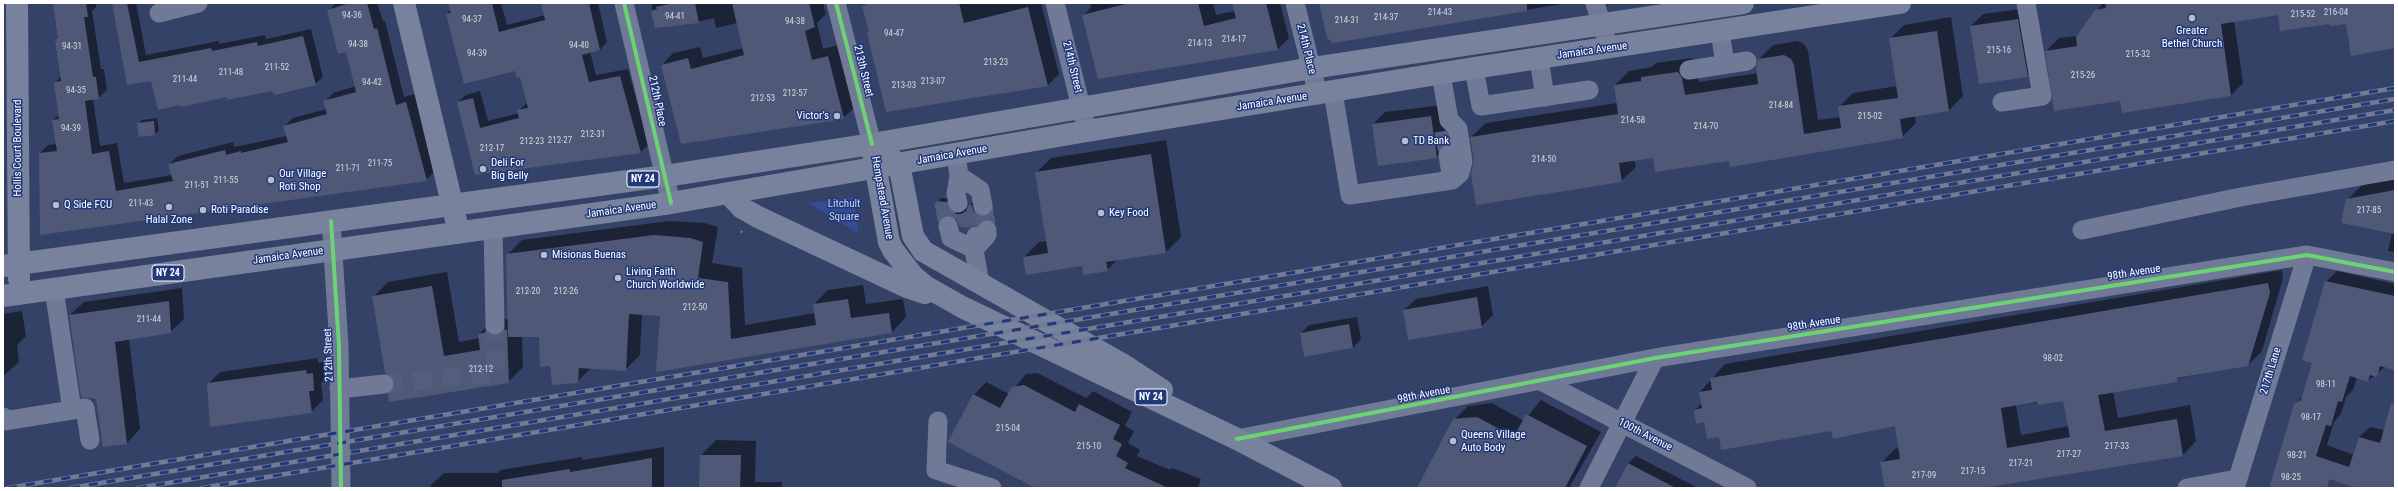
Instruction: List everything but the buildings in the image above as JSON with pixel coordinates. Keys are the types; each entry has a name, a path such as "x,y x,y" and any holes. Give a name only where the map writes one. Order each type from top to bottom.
{"main road":[{"name":"Hollis Court Boulevard","path":"11,295 10,43 17,3"},
{"path":"404,3 459,231"},
{"path":"872,144 1082,106 1312,68 1743,3"},
{"name":"Jamaica Avenue","path":"11,295 459,231 672,203 728,192 1087,131 1474,68 1720,32 1830,9 1900,3"},
{"name":"NY 24","path":"453,206 665,176 872,144"},
{"name":"Hempstead Avenue","path":"872,144 899,164 914,236 919,248 1122,364 1237,439"},
{"name":"Hempstead Avenue","path":"872,144 874,168 889,242 893,250 913,276 949,301 1237,439 1330,488"},
{"name":"NY 24","path":"728,192 742,208 758,216 907,287 949,301"},
{"path":"11,265 331,221 453,206"}],"street":[{"path":"159,13 198,3"},
{"name":"212th Place","path":"624,3 672,203"},
{"name":"213th Street","path":"836,3 872,144"},
{"name":"214th Street","path":"1055,3 1082,106 1087,131"},
{"name":"214th Place","path":"1294,3 1312,68 1325,93 1350,195 1452,180"},
{"path":"1595,3 1603,24 1609,48"},
{"path":"2002,102 2042,96 2026,3"},
{"path":"1720,32 1725,64"},
{"path":"1539,59 1545,96"},
{"path":"1689,70 1747,62"},
{"path":"1474,68 1481,106 1588,90"},
{"path":"1441,74 1447,125 1458,129 1463,161 1460,173 1452,180"},
{"path":"956,154 958,176 969,193 964,204 943,196 958,176"},
{"path":"1448,155 1452,180"},
{"path":"2082,230 2240,197 2395,170"},
{"name":"212th Street","path":"331,221 334,250 342,488"},
{"path":"493,227 495,325"},
{"path":"968,228 987,235 974,249 951,238 968,228"},
{"path":"974,249 980,284"},
{"name":"98th Avenue","path":"1237,439 1543,382 1655,358 2307,255 2395,272"},
{"name":"217th Lane","path":"2236,484 2307,255"},
{"path":"54,289 72,410"},
{"path":"1589,488 1655,358"},
{"name":"100th Avenue","path":"1543,382 1747,488"},
{"path":"339,389 384,384"},
{"path":"3,417 4,421 85,408 90,440"},
{"path":"938,420 936,470 992,488"},
{"path":"2187,488 2236,484"}],"green space":[{"name":"Litchult Square","path":"854,197 858,233 808,203"}],"tunnel":[{"path":"1444,131 1448,155"},
{"path":"944,202 948,226"},
{"path":"983,206 987,230"},
{"path":"384,384 496,373 495,325"}],"railway":[{"path":"8,488 2395,88"},
{"path":"71,488 2395,99"},
{"path":"138,488 2395,110"},
{"path":"202,488 2395,121"}],"cycle path":[{"path":"624,3 671,203"},
{"path":"836,3 872,144"},
{"path":"331,221 339,346 341,488"},
{"path":"1237,439 1655,358 2307,255 2395,272"}],"place":[{"name":"Greater Bethel Church","path":"2192,18"},
{"name":"Victor’s","path":"837,116"},
{"name":"TD Bank","path":"1405,141"},
{"name":"Deli For Big Belly","path":"483,169"},
{"name":"Our Village Roti Shop","path":"271,180"},
{"name":"Q Side FCU","path":"56,205"},
{"name":"Halal Zone","path":"169,207"},
{"name":"Roti Paradise","path":"203,210"},
{"name":"Key Food","path":"1101,213"},
{"name":"Misionas Buenas","path":"544,255"},
{"name":"Living Faith Church Worldwide","path":"618,278"},
{"name":"Queens Village Auto Body","path":"1453,441"}]}
